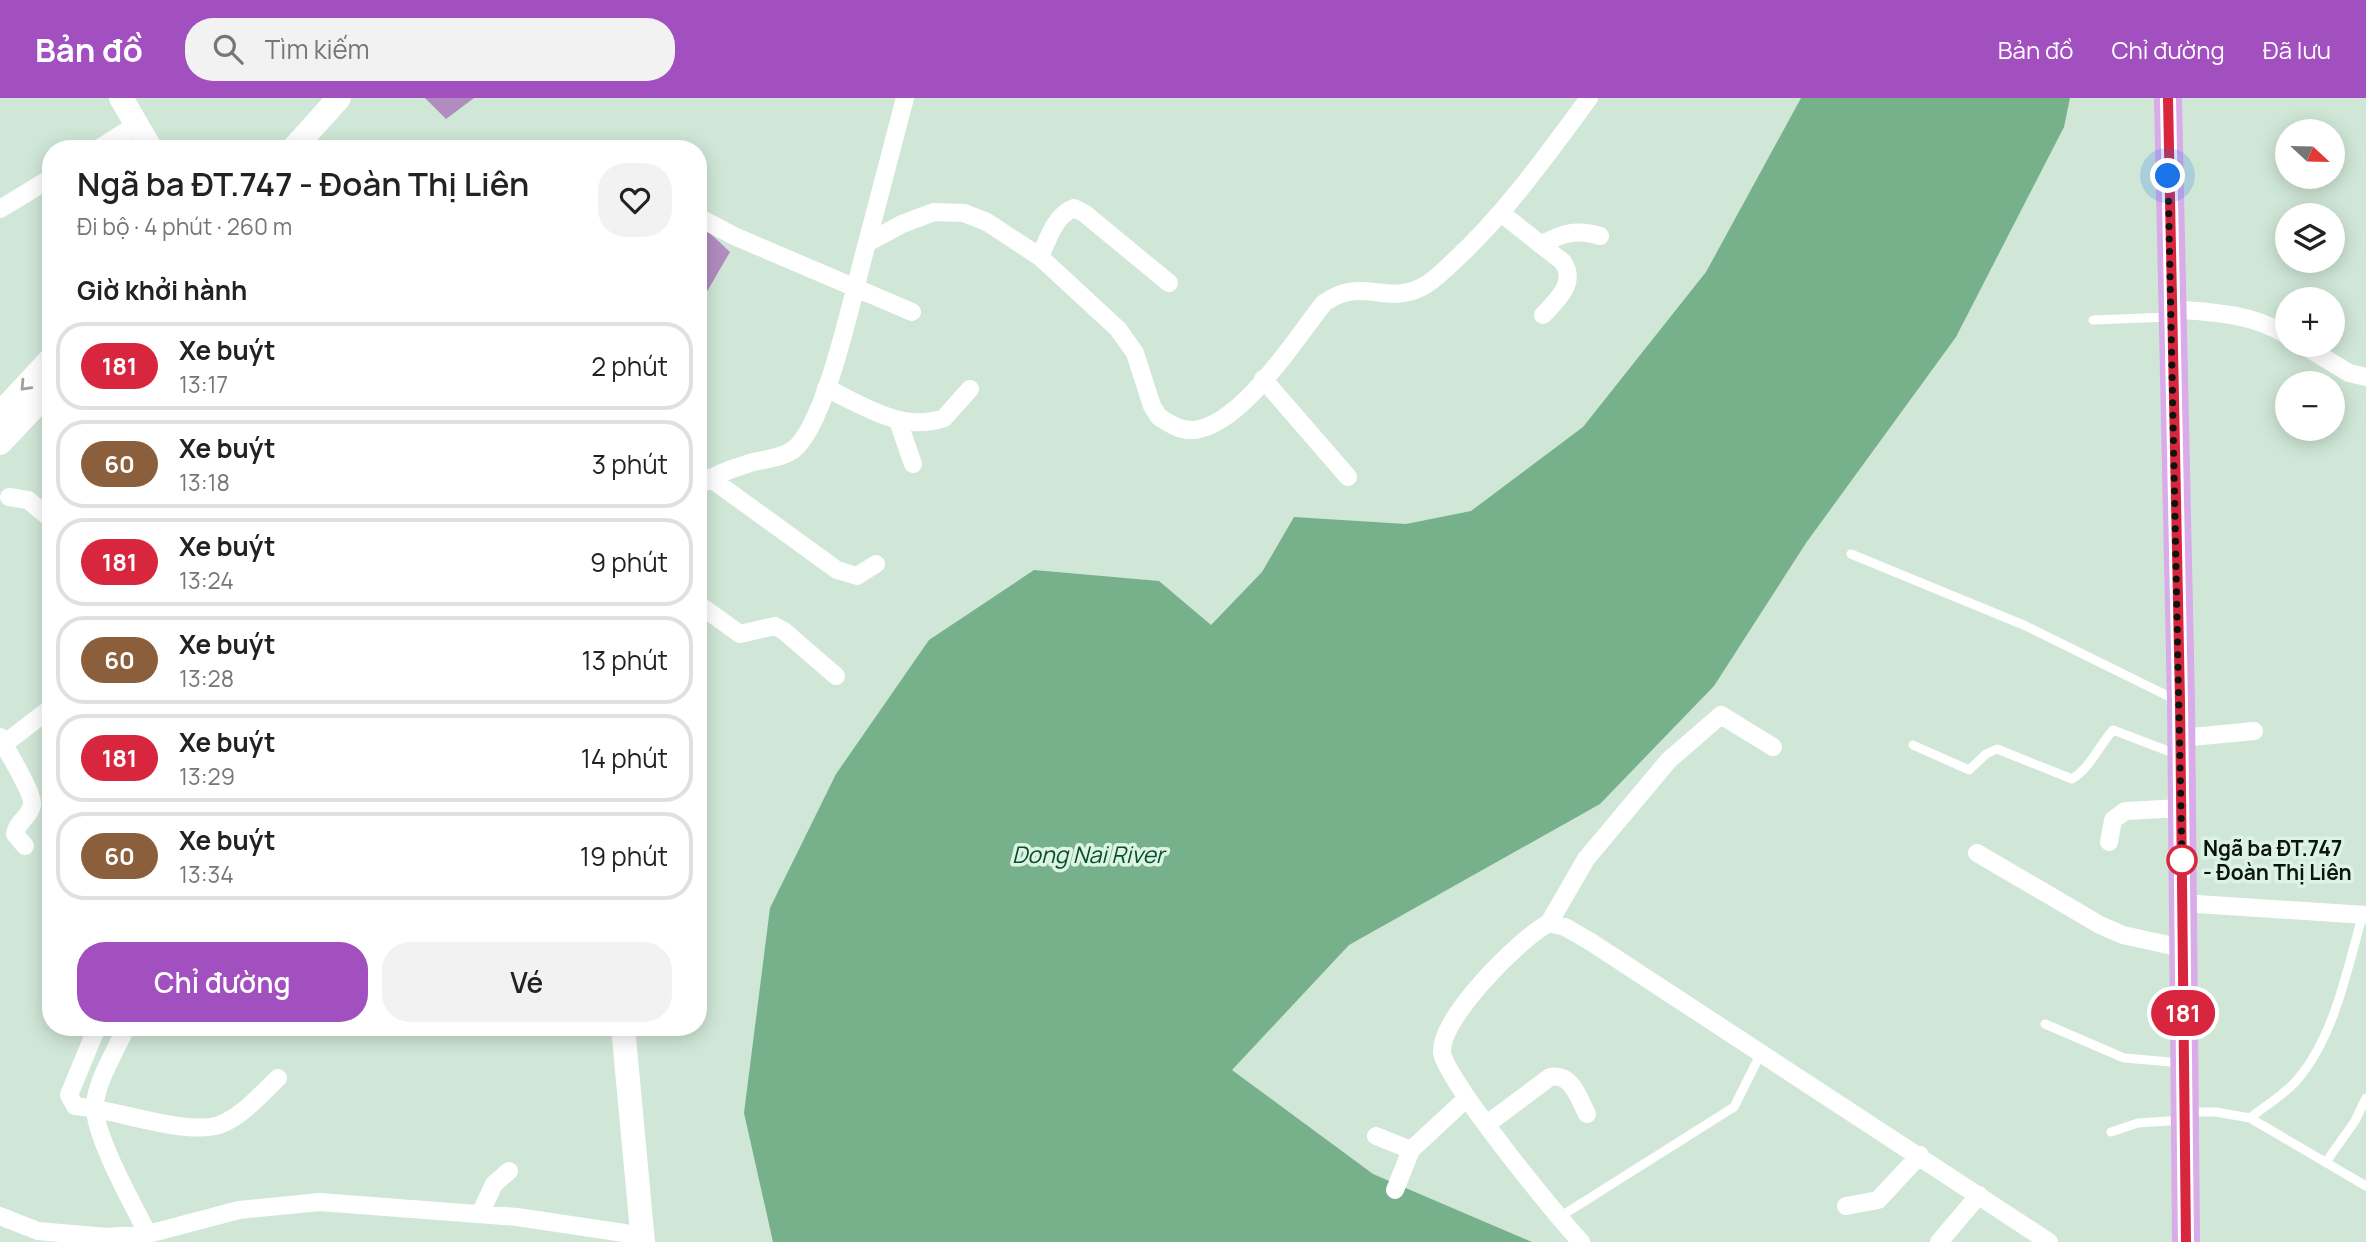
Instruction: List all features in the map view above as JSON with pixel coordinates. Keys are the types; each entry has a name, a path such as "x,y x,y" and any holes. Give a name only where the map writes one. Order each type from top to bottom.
{"main road":[{"path":"2168,98 2182,808 2186,1242"}],"street":[{"path":"121,98 146,140"},
{"path":"301,140 339,98"},
{"path":"707,481 791,451 809,433 826,388 905,98"},
{"path":"867,243 902,224 934,212 951,210 987,222 1040,257 1126,338 1142,371 1152,406 1159,418 1172,426 1197,430 1222,419 1263,380 1324,303 1336,294 1362,289 1394,294 1424,287 1477,240 1589,98"},
{"path":"112,140 138,124"},
{"path":"0,209 42,183"},
{"path":"1040,257 1059,219 1074,208 1169,283"},
{"path":"1500,213 1569,271 1569,282 1543,315"},
{"path":"707,222 734,236 912,312"},
{"path":"1541,245 1568,232 1581,230 1600,236"},
{"path":"2171,313 2232,313 2275,329"},
{"path":"2323,357 2349,373 2366,377"},
{"path":"0,414 42,369"},
{"path":"1263,380 1348,477"},
{"path":"826,388 898,421 944,418 970,389"},
{"path":"0,443 42,398"},
{"path":"898,421 913,464"},
{"path":"707,484 837,570 857,576 876,564"},
{"path":"9,497 29,500 42,511"},
{"path":"707,610 740,634 775,626 836,676"},
{"path":"25,846 15,834 30,811 32,799 2,741 42,714"},
{"path":"1581,1242 1558,1218 1467,1098 1444,1060 1442,1052 1445,1038 1464,1006 1504,961 1537,930 1549,923 1586,859 1669,760 1721,715 1773,747"},
{"path":"2181,746 2254,731"},
{"path":"2109,842 2113,820 2125,811 2182,808"},
{"path":"1977,853 2100,925 2123,935 2182,948"},
{"path":"2182,903 2364,914"},
{"path":"1549,923 1565,927 1591,942 2049,1242"},
{"path":"93,1036 69,1095 75,1106 197,1129 220,1125 241,1112 278,1077"},
{"path":"122,1036 98,1091 95,1108 118,1174 148,1234"},
{"path":"0,1216 38,1231 75,1237 148,1234 239,1210 320,1202 480,1214 644,1239 624,1036"},
{"path":"1487,1124 1550,1077 1560,1075 1567,1078 1587,1114"},
{"path":"1395,1190 1411,1150 1467,1098"},
{"path":"1376,1136 1411,1150"},
{"path":"1846,1206 1878,1200 1920,1155"},
{"path":"480,1214 494,1184 509,1171"},
{"path":"1939,1242 1979,1195"}],"lane":[{"path":"2093,320 2171,313"},
{"path":"1851,554 2026,626 2180,702"},
{"path":"1913,745 1969,770 1986,754 1997,749 2072,779 2084,772 2098,747 2113,730 2181,746"},
{"path":"2250,1118 2295,1082 2310,1062 2329,1023 2364,914"},
{"path":"2045,1024 2124,1058 2183,1063"},
{"path":"1558,1218 1734,1107 1760,1055"},
{"path":"2326,1162 2355,1121 2366,1098"},
{"path":"2111,1132 2138,1123 2216,1112 2250,1118 2366,1186"}],"shaded area":[{"path":"425,98 474,98 446,119"},
{"path":"707,230 730,252 707,292"}],"water":[{"name":"Dong Nai River","path":"1801,98 2070,98 2064,127 1956,337 1806,543 1714,686 1600,804 1349,945 1232,1070 1373,1174 1532,1242 773,1242 744,1113 770,908 836,774 929,640 1034,570 1159,581 1211,625 1262,572 1294,517 1406,524 1471,511 1583,427 1706,272"}],"bus line":[{"name":"181","path":"2168,98 2170,309 2182,808 2186,1242"}],"place":[{"name":"Ngã ba ĐT.747 - Đoàn Thị Liên","path":"2182,860"}],"route":[{"path":"2168,176 2182,860"}]}
